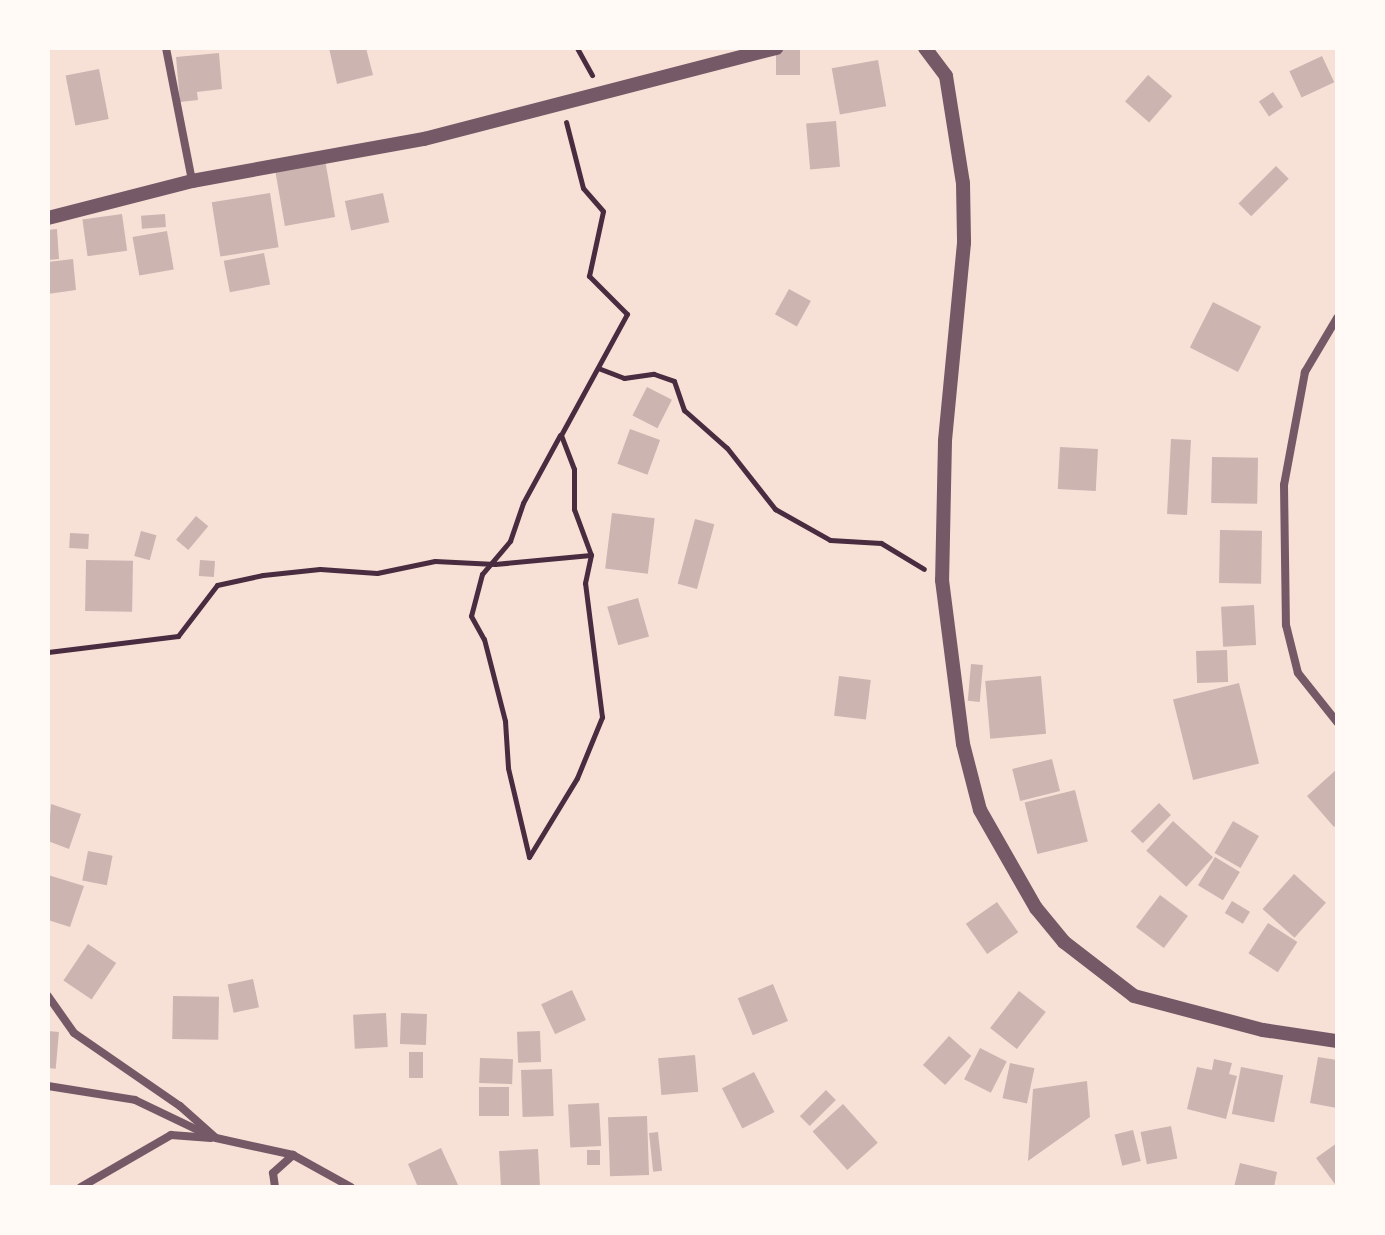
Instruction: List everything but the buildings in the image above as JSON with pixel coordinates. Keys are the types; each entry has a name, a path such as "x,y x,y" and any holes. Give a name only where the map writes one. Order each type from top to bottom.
{"street":[{"path":"166,48 192,181"},
{"path":"48,218 192,181 424,139 776,48"},
{"path":"925,48 946,76 963,183 964,243 945,441 942,580 963,744 980,810 1036,908 1064,942 1134,996 1263,1030 1337,1041"},
{"path":"1337,318 1305,372 1284,485 1286,625 1298,673 1337,722"},
{"path":"48,996 74,1033 180,1106 216,1138"},
{"path":"48,1086 135,1100 216,1138"},
{"path":"81,1187 171,1135 216,1138 293,1155 351,1187"},
{"path":"275,1187 273,1173 293,1155"}],"path":[{"path":"577,48 602,94"},
{"path":"561,435 574,469 574,509 591,555 585,583 602,717 577,778 529,857 508,768 505,721 484,639 471,616 482,574 495,564 561,435 627,314 589,276 603,211 583,188 566,127 569,102"},
{"path":"598,368 624,378 654,374 674,381 684,410 747,470 775,509 830,540 881,543 942,580"},
{"path":"48,652 178,636 217,585 263,575 320,569 377,573 435,561 495,564 591,555"}]}
